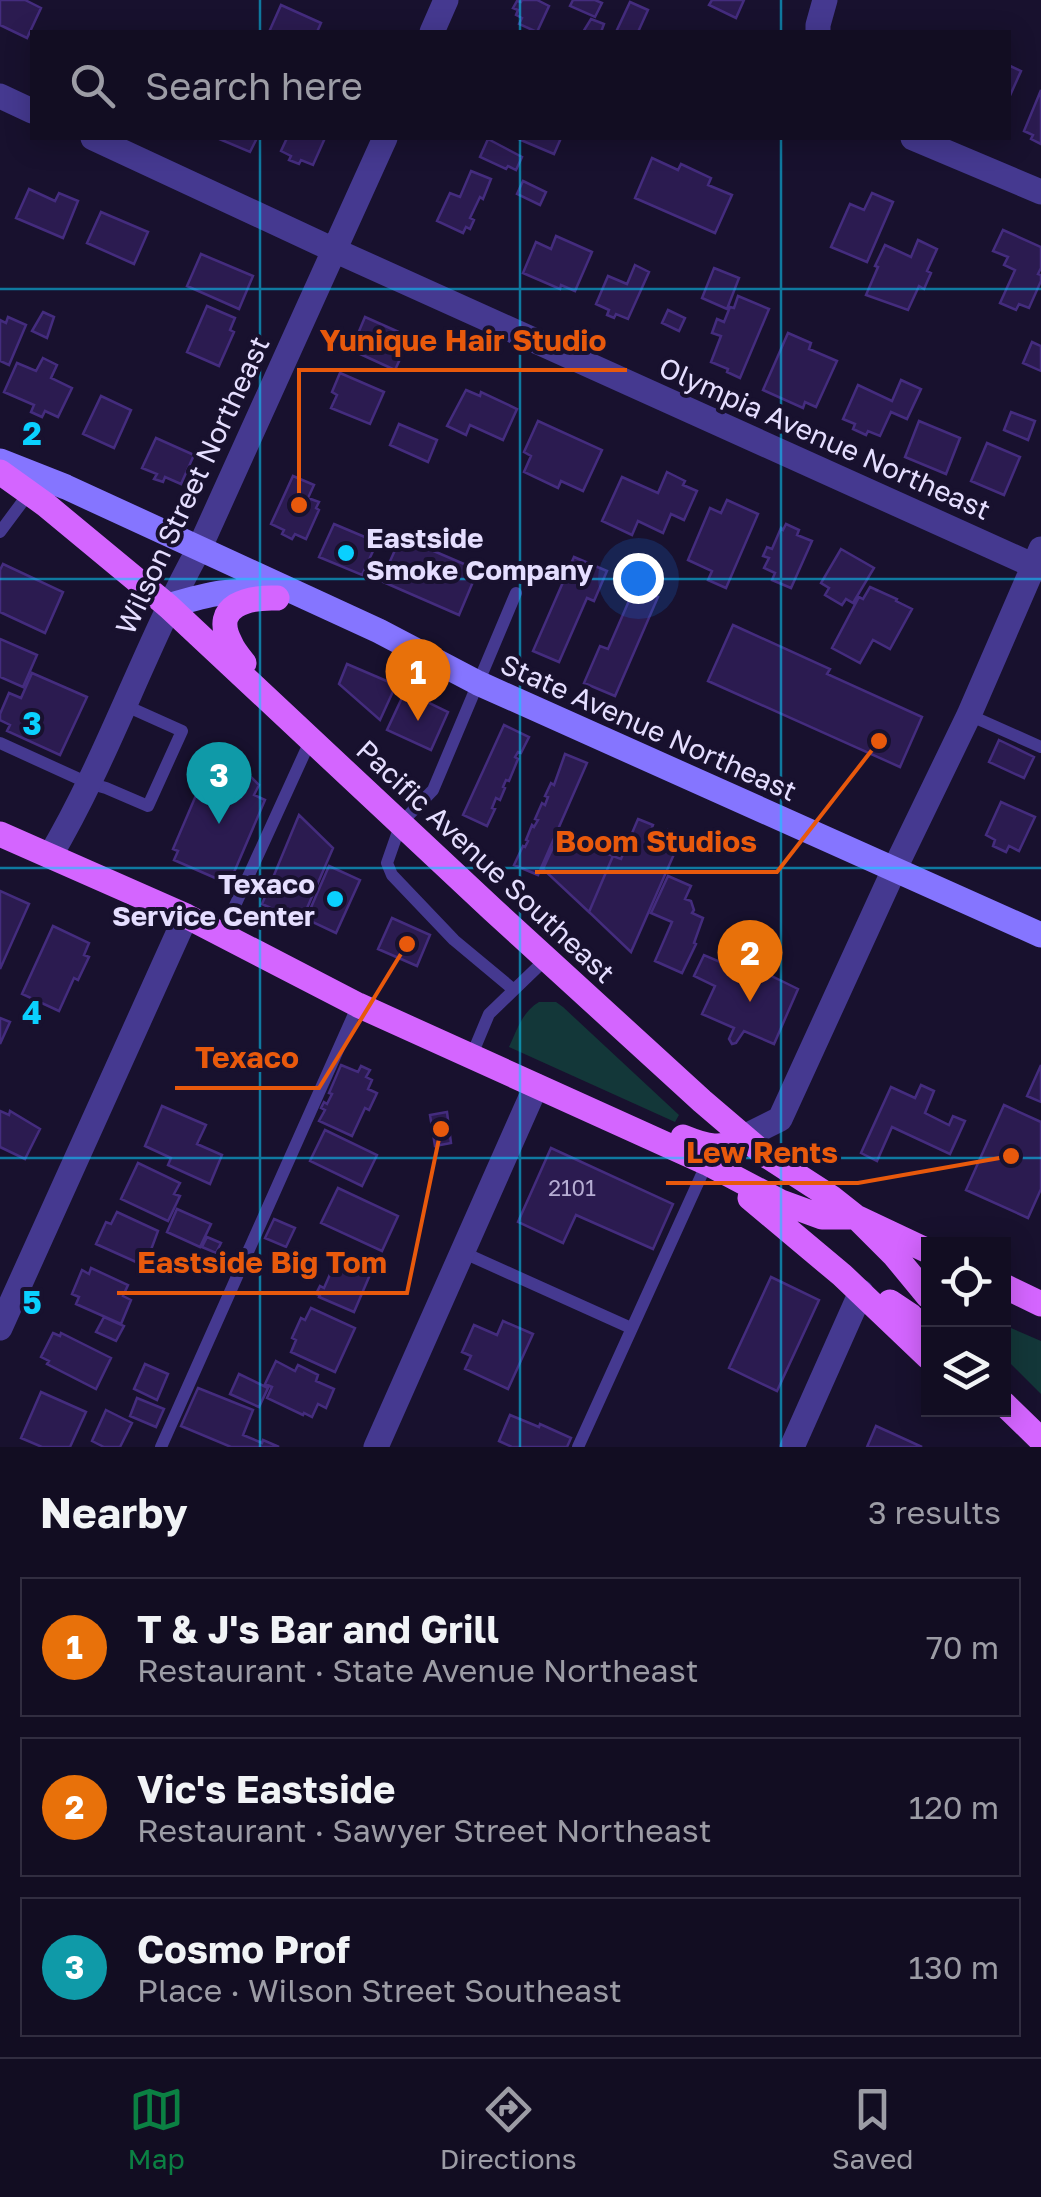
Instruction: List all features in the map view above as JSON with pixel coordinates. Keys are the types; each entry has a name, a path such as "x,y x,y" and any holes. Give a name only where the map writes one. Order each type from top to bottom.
{"main road":[{"name":"Pacific Avenue Southeast","path":"0,472 98,545 168,606 546,959 744,1137 856,1217 921,1288"},
{"path":"277,598 236,604 225,624 228,640 236,652 288,718"},
{"path":"0,834 186,916 358,1005 804,1211 856,1217 921,1248"},
{"path":"536,1086 711,1147 735,1144 744,1137"},
{"path":"707,1163 861,1292 921,1350"},
{"path":"1011,1289 1041,1304"},
{"path":"861,1292 900,1307 922,1327"},
{"path":"1011,1411 1041,1440"}],"street":[{"path":"433,30 446,0"},
{"path":"818,30 825,0"},
{"path":"0,96 30,110"},
{"name":"Olympia Avenue Northeast","path":"97,140 334,250 1039,561"},
{"name":"Wilson Street Northeast","path":"50,856 71,820 168,606 199,549 384,140"},
{"path":"918,140 1041,192"},
{"name":"State Avenue Northeast","path":"0,461 66,487 379,631 452,671"},
{"path":"744,1137 780,1119 1039,561"},
{"name":"State Avenue Northeast","path":"168,606 235,590 277,598 452,671 1041,935"},
{"path":"0,1328 186,916"},
{"path":"376,1447 536,1086"},
{"path":"792,1447 861,1292"}],"lane":[{"path":"0,532 29,493"},
{"path":"514,990 454,940 392,876 387,863 401,823 433,790 516,593"},
{"path":"0,743 148,806 182,730 123,705"},
{"path":"969,715 1041,748"},
{"path":"222,934 312,739"},
{"path":"471,1057 489,1014 546,959"},
{"path":"161,1447 358,1005"},
{"path":"578,1447 707,1163"},
{"path":"462,1252 631,1328"}],"green space":[{"path":"539,1002 556,1002 563,1007 679,1115 675,1122 509,1047 524,1016"},
{"path":"1011,1328 1041,1341 1041,1394 1011,1364"}],"building":[{"path":"0,0 25,0 41,8 27,38 0,25"},
{"path":"537,0 549,6 538,30 519,24 522,18 513,8 517,1"},
{"path":"573,0 602,3 595,17 570,6"},
{"path":"712,0 744,0 736,18 709,5"},
{"path":"630,2 648,10 639,30 617,30"},
{"path":"281,5 321,23 318,30 270,30"},
{"path":"591,19 604,24 602,30 584,30"},
{"path":"1011,66 1021,71 1011,93"},
{"path":"1041,90 1041,144 1024,131"},
{"path":"222,140 256,140 250,152"},
{"path":"286,140 324,140 313,165 289,160 291,156 281,151"},
{"path":"490,140 522,157 516,170 480,157"},
{"path":"521,140 560,140 554,154"},
{"path":"652,158 678,170 681,164 711,178 708,185 732,195 715,233 635,198"},
{"path":"471,171 491,179 470,218 474,220 470,229 466,227 463,233 437,221 450,193 460,197"},
{"path":"523,181 546,192 540,205 517,194"},
{"path":"29,189 55,201 59,193 78,201 63,238 16,218"},
{"path":"872,193 893,202 867,262 831,247 850,204 864,210"},
{"path":"101,212 148,232 134,264 87,243"},
{"path":"1003,230 1041,247 1041,281 1029,308 1019,304 1016,310 1000,303 1015,270 1004,265 1008,257 993,251"},
{"path":"556,236 592,252 575,291 561,285 560,289 523,273 536,242 551,249"},
{"path":"918,240 937,249 924,289 919,286 908,310 866,295 885,245 911,257"},
{"path":"201,254 253,276 239,309 187,286"},
{"path":"635,265 649,272 628,319 607,315 609,310 596,304 608,276 627,284"},
{"path":"714,268 739,278 727,309 702,298"},
{"path":"738,296 769,309 740,378 711,362 721,336 712,333 717,319 724,322"},
{"path":"207,306 235,318 230,330 234,332 219,366 187,352"},
{"path":"668,310 685,318 679,331 662,323"},
{"path":"43,312 54,317 47,338 32,331"},
{"path":"8,317 26,325 9,365 0,361 0,320 6,323"},
{"path":"365,317 410,337 395,370 358,353 364,339 357,336"},
{"path":"788,333 811,343 809,349 837,361 816,407 805,402 803,408 763,390"},
{"path":"1032,342 1041,346 1041,371 1023,363"},
{"path":"43,358 57,365 51,378 72,388 58,417 45,411 42,417 31,412 34,405 4,392 17,363 36,371"},
{"path":"340,373 384,392 370,424 331,408 337,395 332,392"},
{"path":"901,380 921,389 907,419 891,412 880,436 868,431 866,435 843,419 858,385 892,401"},
{"path":"466,390 480,396 481,392 517,409 503,440 470,425 466,435 447,426"},
{"path":"101,396 131,410 114,448 83,434"},
{"path":"1011,412 1035,421 1028,440 1004,430"},
{"path":"538,421 602,450 583,491 561,481 558,488 524,472 531,456 524,452"},
{"path":"919,421 960,438 946,474 905,457"},
{"path":"399,424 437,440 428,462 390,445"},
{"path":"156,438 194,455 181,484 165,477 163,482 154,479 157,474 142,468"},
{"path":"987,443 1020,457 1004,495 971,481"},
{"path":"667,472 697,491 684,520 671,514 663,533 638,521 632,535 602,521 622,477 658,493"},
{"path":"293,476 314,485 308,498 319,502 306,539 295,534 292,539 271,524"},
{"path":"727,500 758,514 726,588 708,580 712,571 688,560 710,508 721,513"},
{"name":"Eastside Smoke Company","path":"334,524 372,540 369,547 374,549 362,575 319,557"},
{"path":"786,524 799,530 797,535 812,541 791,588 772,580 775,573 764,568 769,558 763,556 767,547 772,549"},
{"path":"401,537 478,570 459,615 381,581"},
{"path":"841,549 874,568 853,603 846,599 842,605 825,595 829,588 821,583"},
{"path":"574,557 607,571 594,601 587,598 559,662 533,651"},
{"path":"3,564 63,592 45,633 0,612"},
{"path":"635,587 658,597 615,696 584,683 600,646 608,649"},
{"path":"870,587 912,609 890,649 873,640 860,663 832,648 859,597 863,599"},
{"path":"733,625 922,717 900,767 708,681"},
{"path":"0,639 37,655 23,687 0,677"},
{"path":"347,664 396,685 380,720 339,684"},
{"path":"32,673 87,697 60,755 7,731 10,725 0,720 9,693 21,698"},
{"path":"408,685 430,695 427,702 448,712 431,750 387,730"},
{"path":"504,725 529,737 515,757 518,759 500,800 496,798 487,826 463,815"},
{"path":"999,740 1034,757 1024,778 989,762"},
{"path":"565,754 587,763 538,875 514,865 538,820 535,819 542,803 545,805 545,796 551,783 554,785"},
{"path":"212,758 227,769 233,759 259,785 254,795 265,800 229,884 174,860 178,851 173,849"},
{"path":"1001,802 1035,817 1019,851 1009,846 1006,852 993,846 995,840 986,835"},
{"path":"299,815 333,848 301,922 262,904"},
{"path":"638,819 665,836 668,830 682,836 631,952 589,912 613,856 621,859"},
{"path":"560,832 613,856 589,912 543,869"},
{"path":"329,866 360,880 336,933 306,919"},
{"path":"668,876 691,886 685,899 691,901 692,913 703,918 682,973 655,961 672,922 651,913"},
{"path":"0,891 29,904 0,969"},
{"path":"392,918 430,935 417,966 378,949"},
{"path":"53,926 89,943 84,955 89,957 59,1011 22,994"},
{"path":"731,951 745,958 743,962 798,989 774,1044 744,1031 732,1044 729,1039 734,1028 702,1014 715,986 694,976 704,955 725,964"},
{"path":"0,1018 10,1022 0,1044"},
{"path":"341,1065 358,1072 361,1066 370,1070 366,1077 372,1080 368,1089 377,1093 352,1136 319,1121"},
{"path":"1041,1065 1041,1102 1027,1096"},
{"path":"921,1085 934,1091 925,1113 949,1125 953,1116 965,1121 950,1154 892,1127 877,1161 861,1153 891,1087 915,1098"},
{"path":"1004,1105 1041,1122 1041,1189 1028,1218 966,1190"},
{"path":"162,1106 206,1125 197,1144 222,1155 210,1184 168,1165 171,1158 145,1146"},
{"path":"0,1111 9,1115 10,1111 40,1129 25,1159 0,1147"},
{"path":"447,1112 451,1143 435,1146 430,1115"},
{"path":"325,1130 377,1155 362,1186 310,1161"},
{"path":"551,1148 673,1204 653,1249 576,1215 563,1243 518,1222"},
{"path":"138,1163 180,1183 174,1194 180,1196 168,1221 121,1199"},
{"path":"338,1188 398,1216 382,1251 321,1223"},
{"path":"177,1209 211,1224 200,1247 167,1232"},
{"path":"117,1212 158,1231 145,1266 96,1244 106,1222 111,1224"},
{"path":"274,1219 295,1228 286,1247 265,1238"},
{"path":"207,1237 221,1243 216,1253 202,1247"},
{"path":"338,1256 372,1270 354,1312 316,1294 320,1286 324,1288"},
{"path":"91,1268 128,1285 123,1296 131,1300 121,1324 76,1304 79,1297 72,1294 82,1270 89,1274"},
{"path":"771,1277 819,1300 777,1391 729,1368"},
{"path":"311,1308 355,1328 335,1372 291,1352 301,1318 305,1320"},
{"path":"104,1317 124,1326 116,1341 96,1332"},
{"path":"503,1321 533,1334 508,1389 465,1369 471,1356 462,1352 474,1325 497,1335"},
{"path":"53,1333 61,1333 111,1358 96,1389 47,1364 49,1361 41,1357"},
{"path":"276,1361 295,1371 298,1365 318,1375 316,1381 334,1389 326,1408 318,1404 312,1417 267,1398 272,1387 265,1384"},
{"path":"145,1364 168,1374 157,1400 134,1389"},
{"path":"239,1374 268,1388 259,1407 230,1394"},
{"path":"198,1388 253,1410 243,1435 279,1447 231,1447 181,1426"},
{"path":"41,1392 86,1412 70,1447 42,1447 21,1438"},
{"path":"137,1398 164,1409 156,1427 130,1416"},
{"path":"106,1410 132,1423 120,1447 104,1447 92,1441"},
{"path":"510,1415 571,1438 567,1447 512,1447 499,1441"},
{"path":"876,1426 922,1447 867,1447"}],"place":[{"name":"Yunique Hair Studio","path":"299,505"},
{"name":"Eastside Smoke Company","path":"346,553"},
{"name":"T & J's Bar and Grill","path":"418,721"},
{"name":"Boom Studios","path":"879,741"},
{"name":"Cosmo Prof","path":"219,824"},
{"name":"Texaco Service Center","path":"335,899"},
{"name":"Texaco","path":"407,944"},
{"name":"Vic's Eastside","path":"750,1002"},
{"name":"Eastside Big Tom","path":"441,1129"},
{"name":"Lew Rents","path":"1011,1156"}]}
